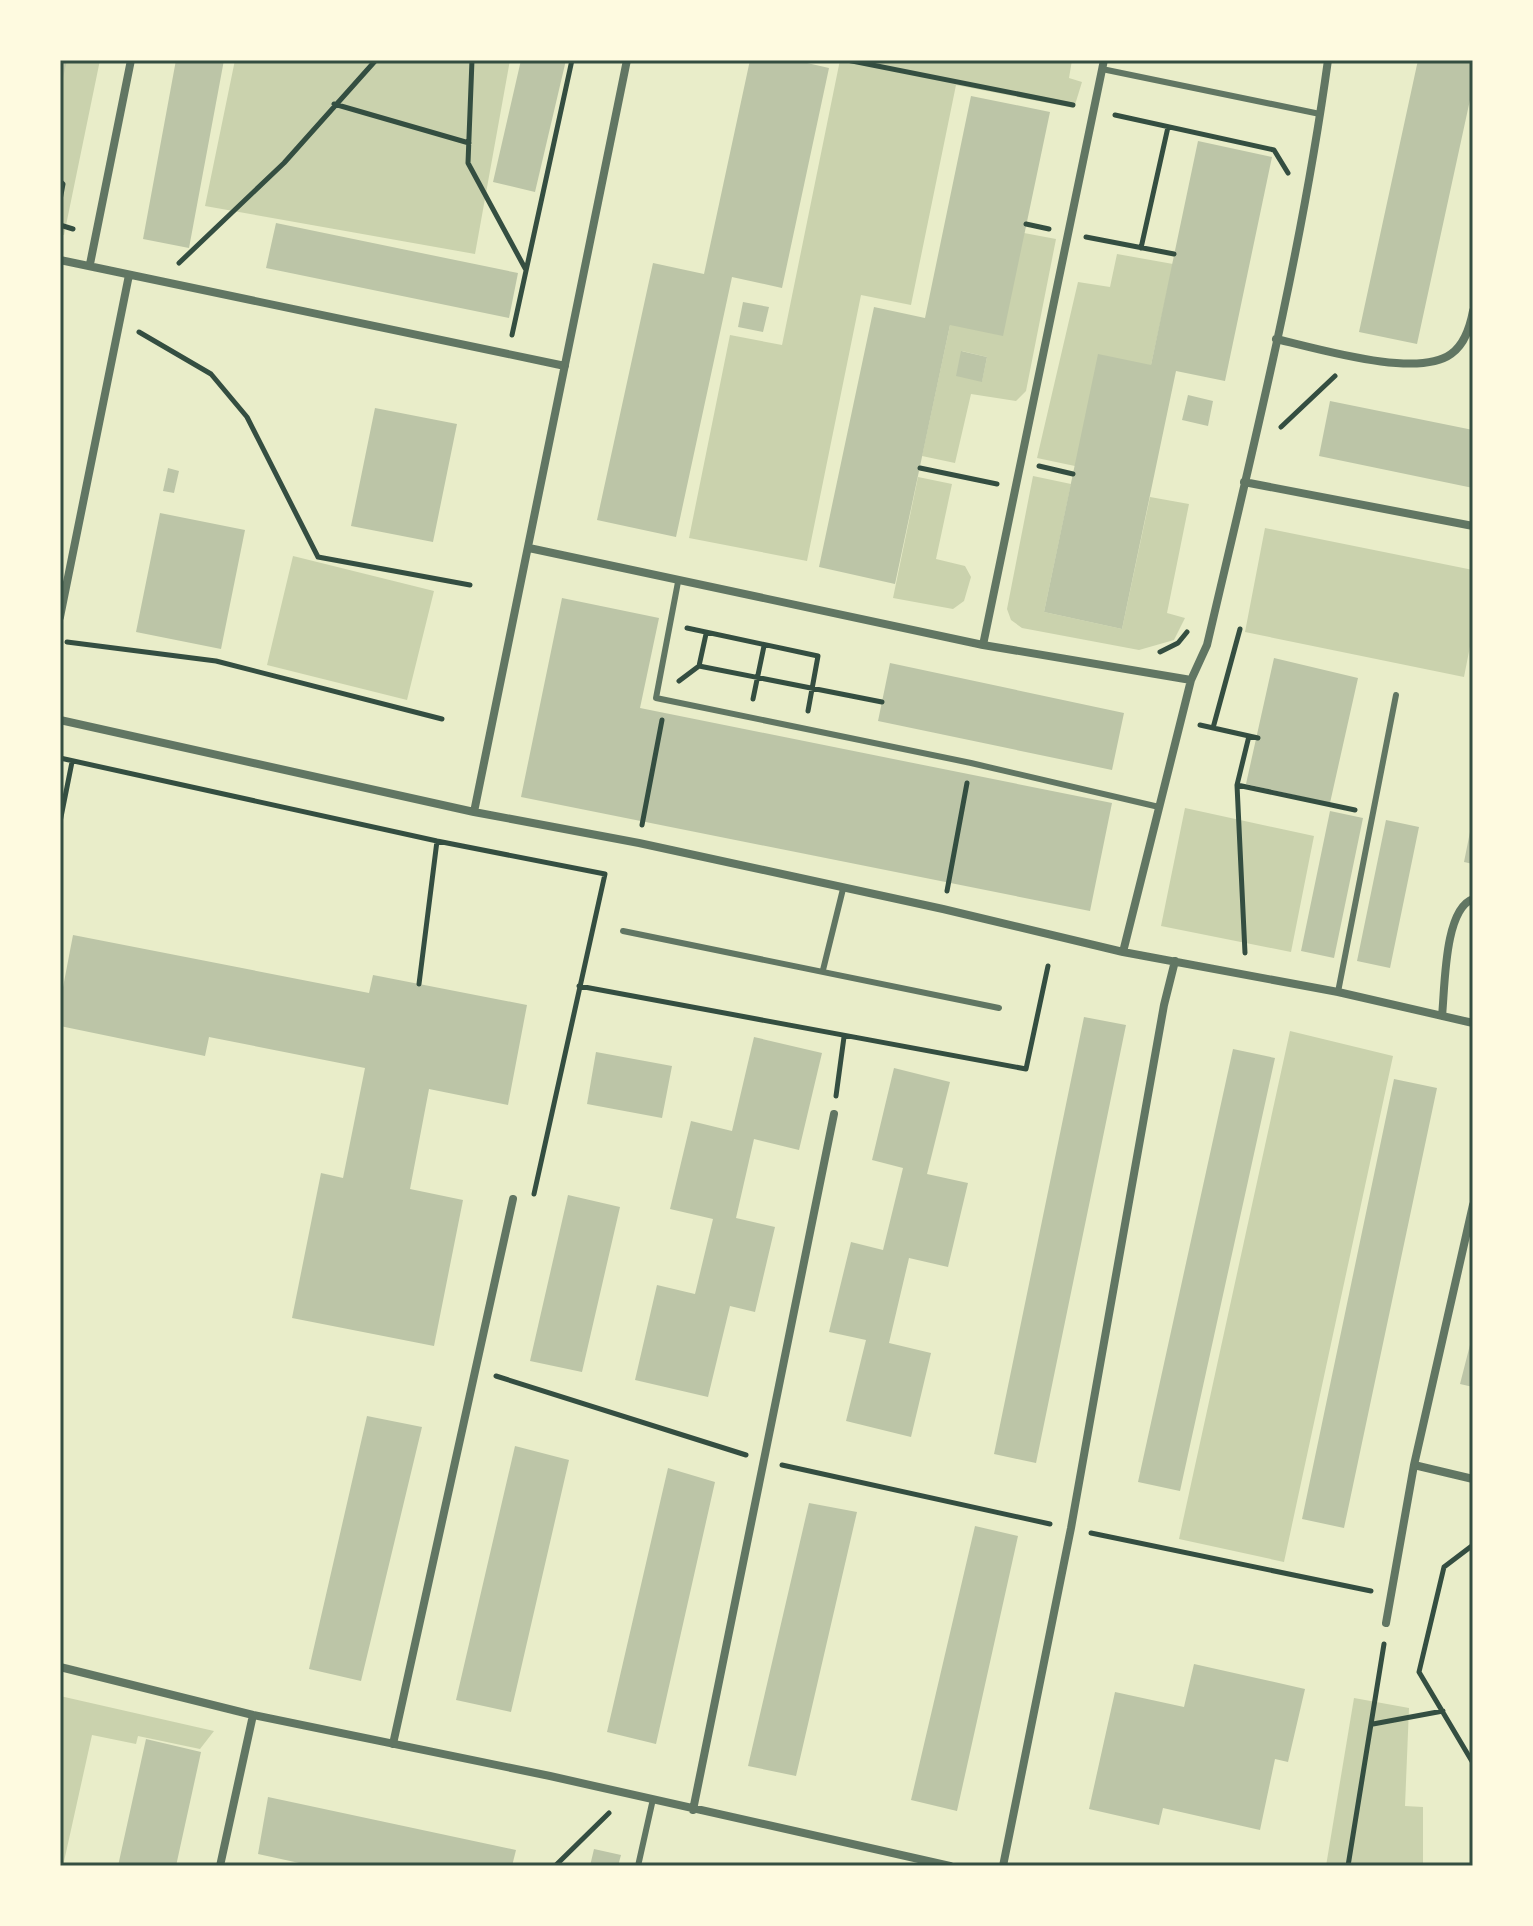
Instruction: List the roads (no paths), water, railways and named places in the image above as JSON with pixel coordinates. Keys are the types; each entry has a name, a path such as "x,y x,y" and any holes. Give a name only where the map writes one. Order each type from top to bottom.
{"street":[{"path":"90,264 131,60"},
{"path":"474,812 627,60"},
{"path":"1123,952 1191,680 1207,645 1276,339 1328,60"},
{"path":"983,645 1103,65"},
{"path":"60,260 565,366"},
{"path":"60,617 129,275"},
{"path":"1276,339 1412,365 1436,362 1464,342 1473,311"},
{"path":"1244,482 1473,526"},
{"path":"529,548 983,645 1191,680"},
{"path":"60,720 474,812 639,843 1123,952 1338,992 1473,1023"},
{"path":"1442,1016 1451,932 1457,913 1473,899"},
{"path":"1003,1866 1071,1528 1175,961"},
{"path":"693,1810 834,1114"},
{"path":"393,1744 513,1199"},
{"path":"1386,1623 1414,1465 1473,1205"},
{"path":"1414,1465 1473,1479"},
{"path":"60,1667 253,1715 653,1799 944,1865"},
{"path":"220,1866 253,1715"}],"lane":[{"path":"1103,65 1320,114"},
{"path":"678,582 656,698 971,763 1159,807"},
{"path":"1338,992 1396,695"},
{"path":"823,970 843,889"},
{"path":"623,931 999,1008"},
{"path":"638,1866 653,1799"}]}
